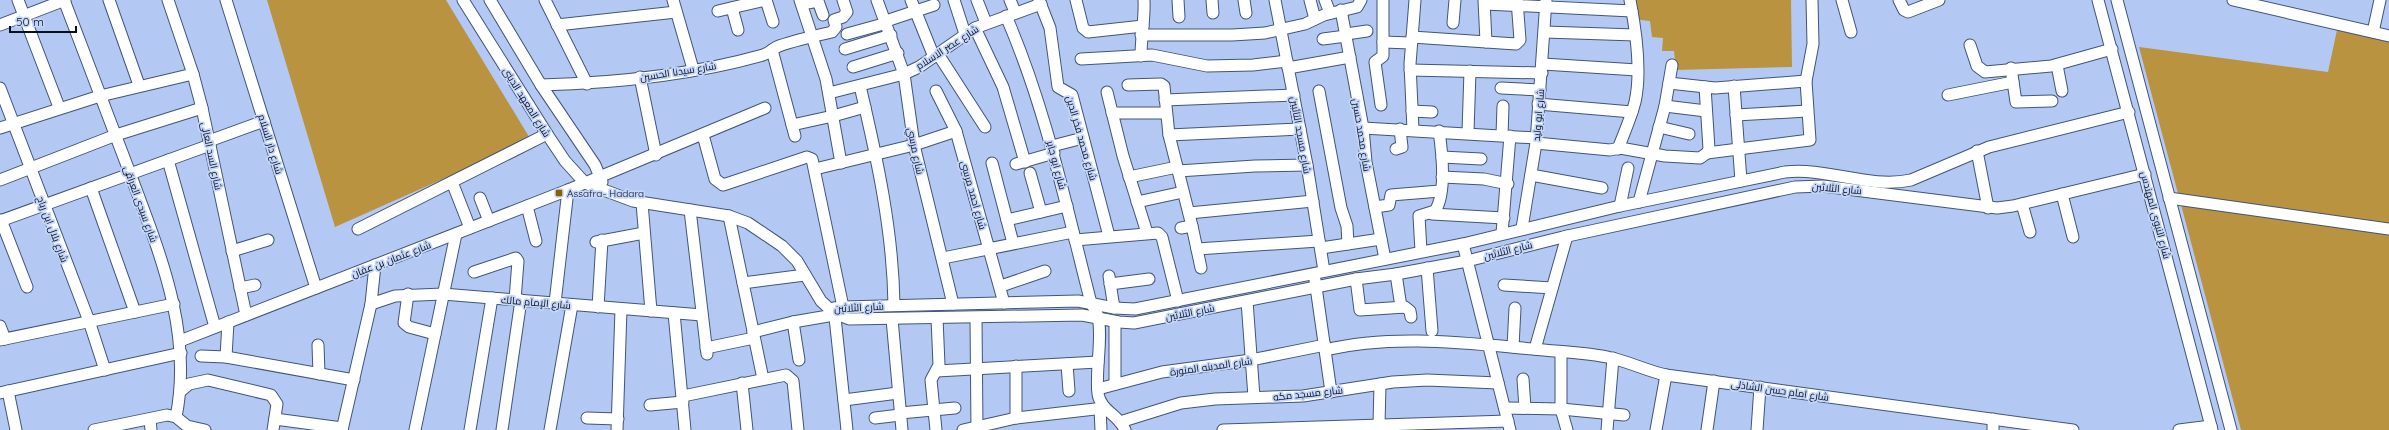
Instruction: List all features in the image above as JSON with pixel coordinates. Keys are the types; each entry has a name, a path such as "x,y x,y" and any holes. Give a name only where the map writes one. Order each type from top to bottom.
{"street":[{"path":"18,0 59,107"},
{"path":"0,25 64,0"},
{"name":"شارع سيدى العراقى","path":"64,0 155,240 174,304 180,341 182,390 176,417"},
{"path":"108,0 139,85"},
{"name":"شارع السد العالى","path":"168,0 193,74 202,108 246,316"},
{"name":"شارع دار السلام","path":"226,0 316,288"},
{"name":"شارع المعهد الدينى","path":"463,0 547,134 565,161 585,183 603,191 642,203 729,216 766,233 797,261 821,301 835,310"},
{"name":"شارع المعهد الدينى","path":"490,0 541,85 600,177 603,191"},
{"path":"545,0 587,84"},
{"path":"673,0 693,70"},
{"path":"718,11 766,0 773,22"},
{"name":"شارع سيدنا الحسين","path":"541,85 587,84 693,70 763,55 772,50 834,30 834,20 843,17 847,12 843,0"},
{"name":"شارع مرسي","path":"877,0 898,53 904,74 914,145 953,304"},
{"path":"954,0 970,31 1003,87 1021,163 1083,138"},
{"path":"977,0 986,23"},
{"name":"شارع ابو جابر","path":"1010,0 1011,14 1053,149 1053,167 1067,206 1091,303 1098,317"},
{"path":"1075,0 1083,28 1088,32 1142,30 1232,35 1281,30 1305,24 1351,5"},
{"path":"1141,56 1144,0"},
{"path":"1178,0 1179,17"},
{"path":"1212,0 1213,13"},
{"path":"1244,0 1246,13"},
{"name":"شارع مسجد التائبين","path":"1275,0 1307,165 1320,245 1319,272 1316,287 1331,392"},
{"path":"1310,0 1315,19"},
{"path":"1325,0 1330,13"},
{"path":"1381,105 1375,62 1383,56 1382,0"},
{"path":"1413,130 1410,70 1415,0"},
{"path":"1452,23 1455,0"},
{"path":"1708,149 1739,150 1807,142 1810,139 1806,81 1813,44 1812,0"},
{"path":"1842,0 1851,32"},
{"path":"1899,0 1904,10 1908,12 1940,0"},
{"name":"شارع النبوى المهندس","path":"2098,0 2212,428"},
{"name":"شارع النبوى المهندس","path":"2117,0 2231,430"},
{"path":"2233,0 2389,36"},
{"path":"2373,32 2380,0"},
{"path":"823,15 818,1 801,2 811,37 822,65 841,163"},
{"name":"شارع عصر الاسلام","path":"828,94 904,74 936,55 970,31 986,23 1040,2"},
{"name":"شارع محمد فخر الدين","path":"1040,2 1050,28 1058,87 1072,94 1109,236"},
{"path":"1486,42 1484,2 1631,5 1637,70 1637,91 1632,112 1618,148"},
{"path":"1382,42 1412,40 1516,44 1520,40 1517,2"},
{"name":"شارع ابو وليد","path":"1522,228 1536,140 1538,104 1546,32 1546,3"},
{"path":"914,5 936,55 985,127"},
{"path":"847,34 886,22 914,5 934,5"},
{"name":"شارع محمد حسين","path":"1351,5 1346,35 1363,128 1366,162 1385,258"},
{"path":"732,8 738,30"},
{"path":"557,25 676,12"},
{"path":"1323,39 1367,31"},
{"path":"1546,32 1634,35"},
{"path":"845,49 891,35"},
{"path":"1970,45 1977,66 1982,71 2057,65 2112,50"},
{"path":"772,50 795,136"},
{"path":"853,67 898,53"},
{"path":"1081,59 1163,56 1207,66 1288,64 1350,58"},
{"path":"1639,202 1665,106 1672,65"},
{"path":"2057,65 2062,91"},
{"path":"2011,68 2015,100 2018,103 2052,101"},
{"path":"1410,70 1637,70"},
{"path":"1468,132 1470,71"},
{"path":"0,128 59,107 139,85 193,74"},
{"path":"640,77 656,155"},
{"path":"1669,83 1705,87 1806,81"},
{"path":"1948,95 2013,82"},
{"path":"1128,85 1161,84 1164,88 1168,135 1184,192 1201,268"},
{"path":"860,86 876,154 891,251 894,305"},
{"path":"1734,86 1741,181"},
{"path":"1363,128 1506,135 1610,150 1618,148 1696,159 1700,158 1708,149 1705,87"},
{"name":"شارع بلال ابن رباح","path":"0,88 45,205 105,370"},
{"path":"1501,88 1540,90"},
{"name":"شارع احمد مرسى","path":"936,91 956,131 990,248 1004,303"},
{"path":"1319,91 1341,208 1347,226 1348,244"},
{"path":"1108,92 1129,177 1147,233"},
{"path":"1165,100 1294,95"},
{"name":"شارع الثلاثين","path":"835,310 849,319 1082,315 1098,317 1115,322 1141,322 1356,279 1396,274 1467,260 1795,187 1814,185 1886,188 1911,180 1977,151 2128,108 2143,100"},
{"path":"1538,104 1632,112"},
{"path":"1502,233 1508,184 1503,106"},
{"path":"1665,106 1706,111"},
{"path":"792,125 865,107"},
{"path":"0,180 116,135 202,108"},
{"name":"شارع عثمان بن عفان","path":"180,341 656,155 765,108"},
{"path":"1736,115 1807,110"},
{"path":"1412,111 1432,112"},
{"path":"1112,113 1166,113"},
{"path":"27,286 0,220 168,160 264,121"},
{"path":"1659,127 1689,134"},
{"path":"1168,135 1300,129"},
{"path":"1396,149 1402,147 1400,129"},
{"path":"815,169 914,145 956,131"},
{"path":"1432,214 1438,207 1442,176 1442,157 1439,131"},
{"path":"358,229 547,134"},
{"path":"702,135 714,179 723,185 806,157 812,159 815,169 835,310 847,430"},
{"path":"1977,151 1988,208"},
{"path":"1442,157 1481,159"},
{"path":"168,160 216,327"},
{"path":"992,163 1013,243"},
{"path":"1129,177 1177,169 1307,165"},
{"path":"1620,206 1628,168"},
{"name":"شارع الثلاثين","path":"835,310 894,305 1078,301 1114,308 1135,309 1385,258 1463,244 1522,228 1620,206 1784,172 1803,170 1988,208 2022,204 2145,174"},
{"path":"1030,173 1041,212"},
{"path":"1442,176 1484,179 1508,184"},
{"path":"1531,176 1602,188"},
{"path":"452,182 470,228"},
{"path":"91,188 135,312"},
{"path":"555,303 568,190"},
{"path":"1375,207 1389,205 1392,195 1440,191"},
{"path":"1137,202 1184,192"},
{"path":"2062,194 2073,237"},
{"path":"480,198 489,221"},
{"path":"2169,198 2389,229"},
{"path":"1189,213 1313,201"},
{"path":"642,203 651,311"},
{"path":"2022,204 2030,232"},
{"path":"527,206 536,241"},
{"path":"1007,220 1067,206"},
{"path":"690,210 706,351 793,322 835,310"},
{"path":"1421,251 1419,219 1421,215 1432,214 1504,218"},
{"path":"729,216 763,379"},
{"path":"1535,349 1565,237 1558,220"},
{"path":"1181,228 1192,226"},
{"path":"598,307 599,241 644,233"},
{"path":"942,258 1013,243 1074,236 1109,236 1158,233 1162,237 1178,301"},
{"path":"415,430 456,234"},
{"path":"1197,250 1348,244 1381,239"},
{"path":"232,251 268,240"},
{"path":"1223,430 1379,425 1452,427 1509,425 1463,244"},
{"path":"474,272 516,258 518,261 518,300 502,430"},
{"path":"182,390 189,384 208,380 271,395 277,404 274,424 342,429 371,304 375,265"},
{"path":"1427,268 1432,331"},
{"path":"1000,286 1045,271"},
{"path":"1396,274 1401,307"},
{"path":"743,283 805,275"},
{"path":"1114,308 1110,280 1149,279"},
{"path":"1356,279 1360,310 1401,307 1409,309 1411,317"},
{"path":"240,288 255,285"},
{"path":"1504,285 1552,288"},
{"path":"408,294 404,323 409,327 435,334"},
{"name":"شارع الإمام مالك","path":"371,304 396,296 408,294 443,294 702,315"},
{"path":"470,430 492,298"},
{"path":"1247,301 1254,398"},
{"path":"0,326 3,339 174,304"},
{"path":"550,430 572,305"},
{"path":"1513,347 1515,308"},
{"path":"618,430 621,309"},
{"path":"674,313 685,430"},
{"path":"1098,317 1098,389 1102,408 1101,430"},
{"path":"936,430 931,380 937,371 940,361 937,318"},
{"path":"976,318 977,428"},
{"path":"892,319 902,430"},
{"path":"226,357 228,322"},
{"path":"793,322 799,360"},
{"path":"1114,384 1115,322"},
{"name":"شارع المدينه المنورة","path":"1098,389 1162,372 1325,348 1377,342 1488,345"},
{"path":"318,345 319,374"},
{"name":"شارع امام حسن الشاذلى","path":"1488,345 1613,358 1666,375 1760,387 1993,425 2073,430"},
{"path":"1561,352 1561,409 1567,430"},
{"path":"16,430 4,392 181,353"},
{"path":"201,356 226,357 354,380"},
{"path":"1607,430 1613,358"},
{"path":"937,371 1098,362"},
{"path":"1067,364 1069,391"},
{"path":"1016,366 1016,418"},
{"path":"1656,430 1666,375"},
{"path":"650,404 683,399 742,383 789,376 793,381 798,430"},
{"path":"1523,379 1525,408"},
{"name":"شارع مسجد مكه","path":"1122,426 1181,404 1215,399 1254,398 1331,392 1380,384 1427,380 1498,383"},
{"path":"1707,430 1714,381"},
{"path":"742,383 747,430"},
{"path":"1379,425 1380,384"},
{"path":"1757,430 1760,387"},
{"path":"844,400 898,393"},
{"path":"876,418 955,408"},
{"path":"963,430 1004,425 1016,418 1102,408 1122,426"},
{"path":"1504,408 1561,409 1624,416"},
{"path":"100,429 151,424 167,415 176,417 187,426 205,430"},
{"path":"587,418 618,418"},
{"path":"2178,430 2212,428"}],"shaded area":[{"path":"267,0 446,0 531,140 335,227"},
{"path":"1629,0 1791,0 1792,67 1676,70 1674,51 1662,51 1663,38 1652,37 1650,21 1632,19"},
{"path":"2337,30 2389,42 2389,430 2241,430 2139,47 2328,72"}],"place":[{"name":"Assafra- Hadara","path":"559,193"}]}
